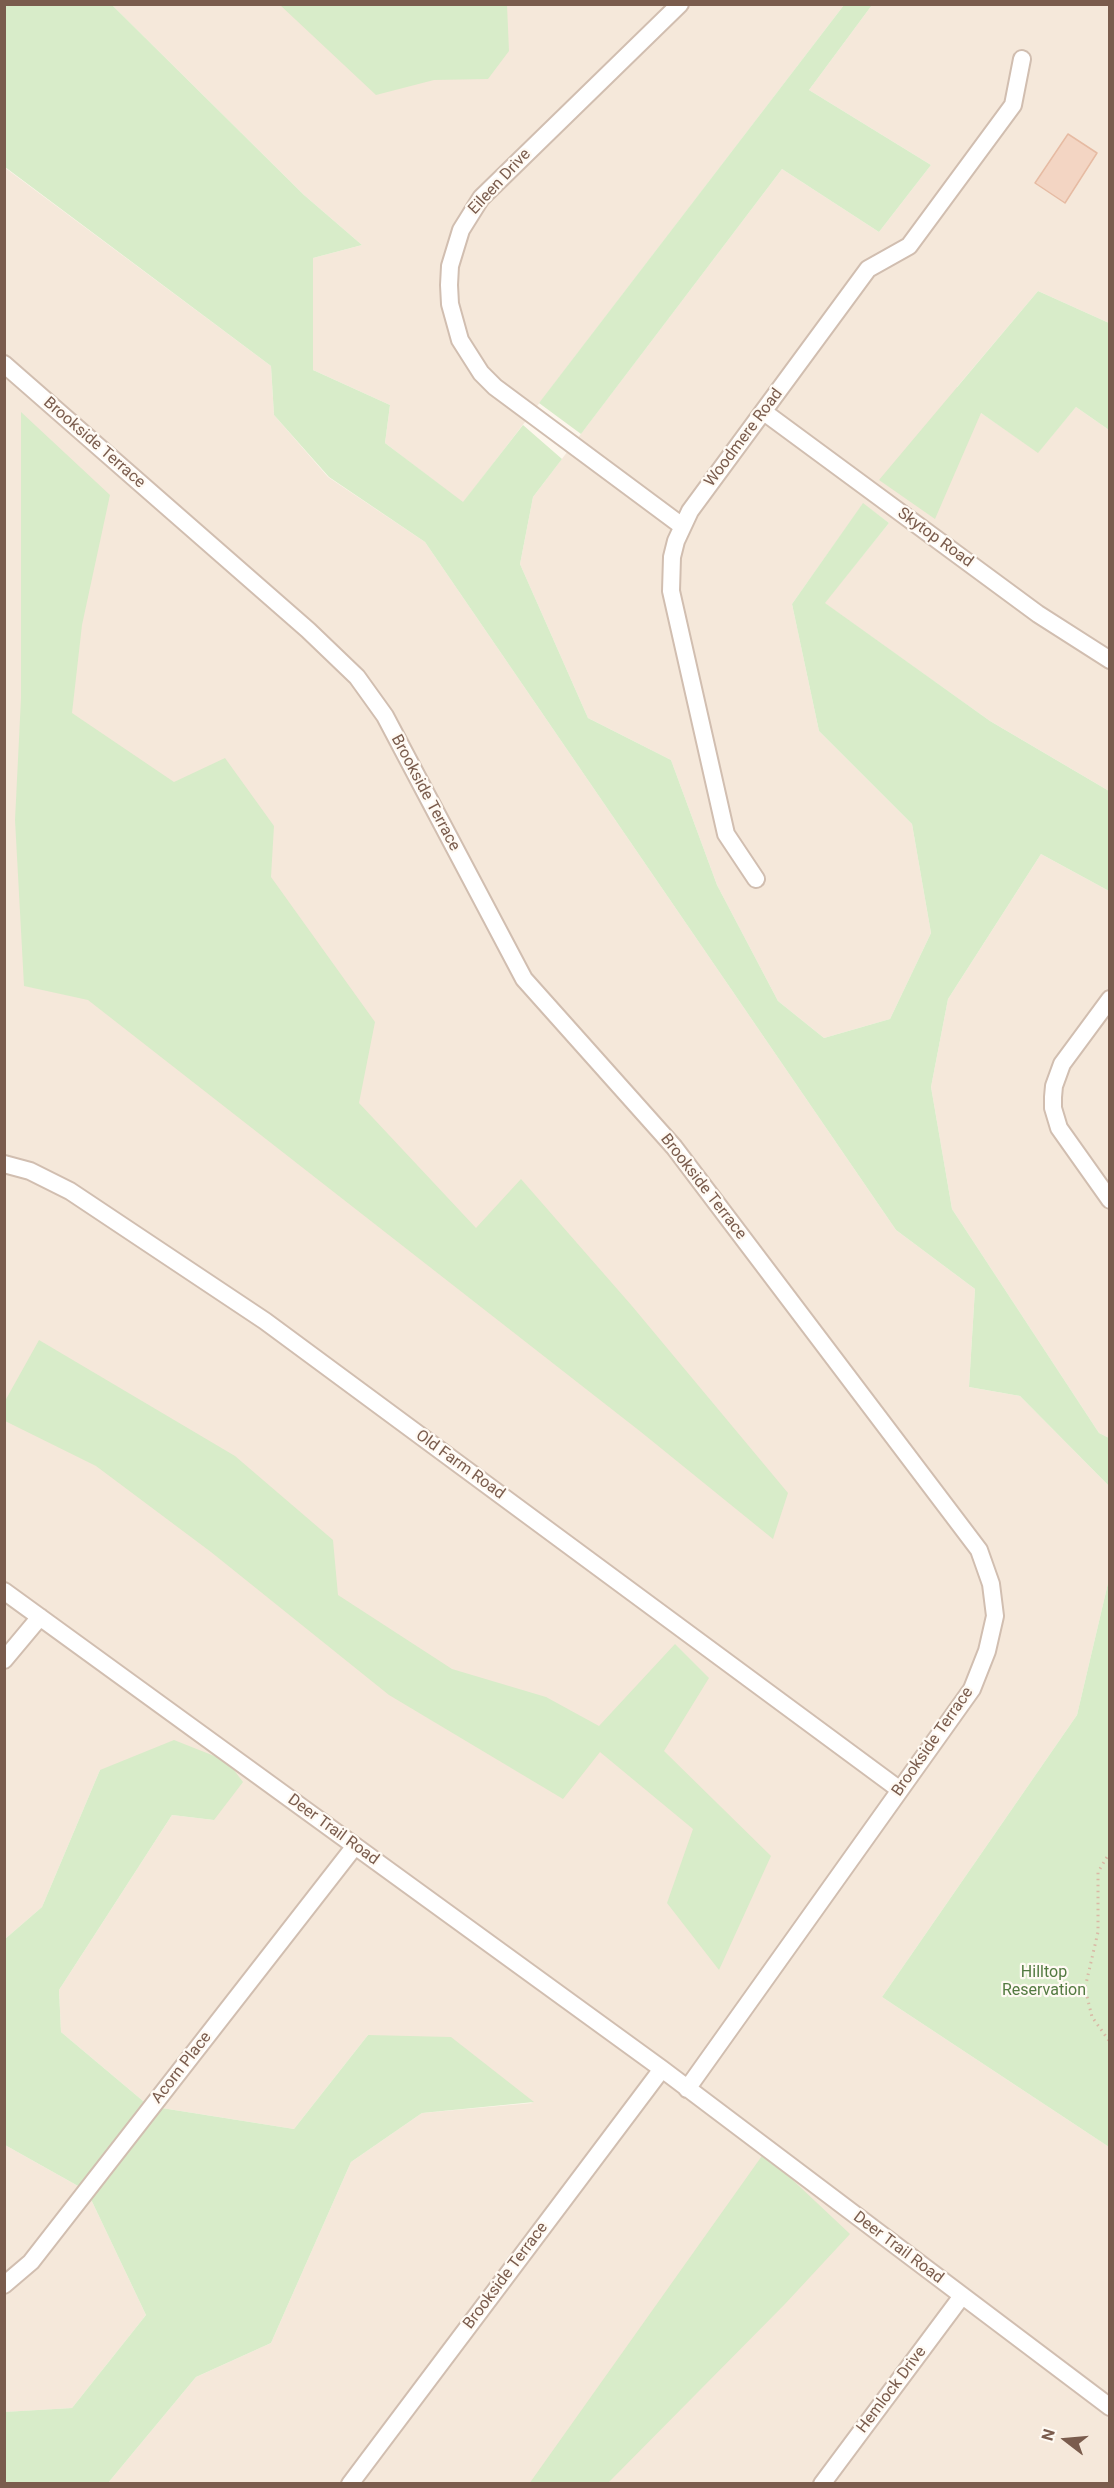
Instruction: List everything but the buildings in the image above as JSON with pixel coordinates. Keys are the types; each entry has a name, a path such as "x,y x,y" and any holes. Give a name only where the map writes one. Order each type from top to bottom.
{"street":[{"name":"Eileen Drive","path":"680,4 481,198 460,230 454,248 448,285 450,304 460,340 481,373 495,387 682,526"},
{"name":"Woodmere Road","path":"756,879 726,834 674,607 671,591 672,557 682,526 690,511 868,269 909,246 1013,105 1022,59"},
{"name":"Brookside Terrace","path":"4,364 308,630 357,677 385,716 524,979 674,1147 979,1551 991,1584 995,1616 987,1651 972,1689 687,2089"},
{"name":"Skytop Road","path":"764,412 1038,614 1110,660"},
{"path":"1110,999 1062,1064 1054,1086 1053,1108 1059,1128 1110,1200"},
{"name":"Old Farm Road","path":"4,1164 30,1171 70,1191 265,1321 900,1790"},
{"name":"Deer Trail Road","path":"4,1591 662,2069 1110,2407"},
{"path":"4,1660 40,1617"},
{"name":"Acorn Place","path":"4,2285 31,2262 355,1846"},
{"name":"Brookside Terrace","path":"350,2484 662,2069"},
{"name":"Hemlock Drive","path":"822,2484 963,2296"}],"path":[{"path":"1110,1852 1098,1872 1098,1932 1084,1988 1092,2016 1110,2042"}],"shaded area":[{"path":"112,5 844,5 463,503 385,443 390,405 313,370 313,258 362,245 304,195"},
{"path":"872,5 1109,5 1109,323 1038,291 957,387 981,413 1038,452 1076,407 1109,430 1109,791 990,721 824,603 889,523 863,504 792,604 819,731 912,824 931,933 890,1019 824,1038 778,1001 717,885 671,760 588,718 520,564 533,497 782,169 879,232 931,165 809,90"},
{"path":"4,167 271,366 274,415 328,477 425,542 896,1230 975,1289 969,1387 1020,1396 1109,1486 1109,1579 1077,1715 882,1997 1109,2147 1109,2483 108,2483 196,2377 271,2343 351,2162 422,2113 533,2103 368,2035 294,2129 149,2106 61,2032 59,1990 172,1815 214,1820 100,1770 42,1907 5,1939"},
{"path":"1041,854 1109,891 1109,1438 1099,1433 952,1209 931,1087 948,999"},
{"path":"5,2145 87,2191 146,2315 72,2408 5,2412"}],"green space":[{"path":"4,5 112,5 304,195 362,245 313,258 313,370 390,405 385,443 463,502 523,425 562,459 533,497 520,564 588,718 671,760 717,885 778,1001 824,1038 890,1019 931,933 912,824 819,731 792,604 863,503 889,523 825,603 990,721 1109,791 1109,891 1041,854 948,999 931,1087 952,1209 1099,1433 1109,1438 1109,1486 1020,1396 969,1387 975,1289 896,1230 425,542 329,477 274,415 271,366 5,167"},
{"path":"280,5 507,5 509,51 488,79 434,80 376,95"},
{"path":"844,5 872,5 809,90 931,165 879,232 782,169 581,434 539,403"},
{"path":"1038,291 1109,323 1109,430 1076,407 1038,453 981,413 935,519 879,480"},
{"path":"21,412 110,495 82,625 72,713 174,782 225,758 274,826 271,877 375,1022 359,1103 476,1228 521,1179 632,1306 788,1493 773,1539 641,1432 88,1000 24,986 15,820 21,698"},
{"path":"39,1340 235,1456 333,1540 338,1595 452,1669 546,1697 599,1726 675,1644 709,1678 664,1751 771,1856 719,1970 667,1903 693,1829 600,1752 563,1799 389,1695 211,1552 96,1466 5,1421 5,1401"},
{"name":"Hilltop Reservation","path":"1109,1579 1110,2147 882,1997 1077,1715"},
{"path":"174,1740 227,1761 243,1782 214,1820 172,1815 59,1990 61,2032 149,2106 294,2129 368,2035 451,2037 534,2102 422,2113 351,2162 271,2343 196,2377 108,2483 5,2483 4,2412 72,2408 146,2315 87,2191 5,2145 5,1939 42,1907 100,1770"},
{"path":"764,2153 850,2234 785,2304 608,2483 529,2484"}]}
